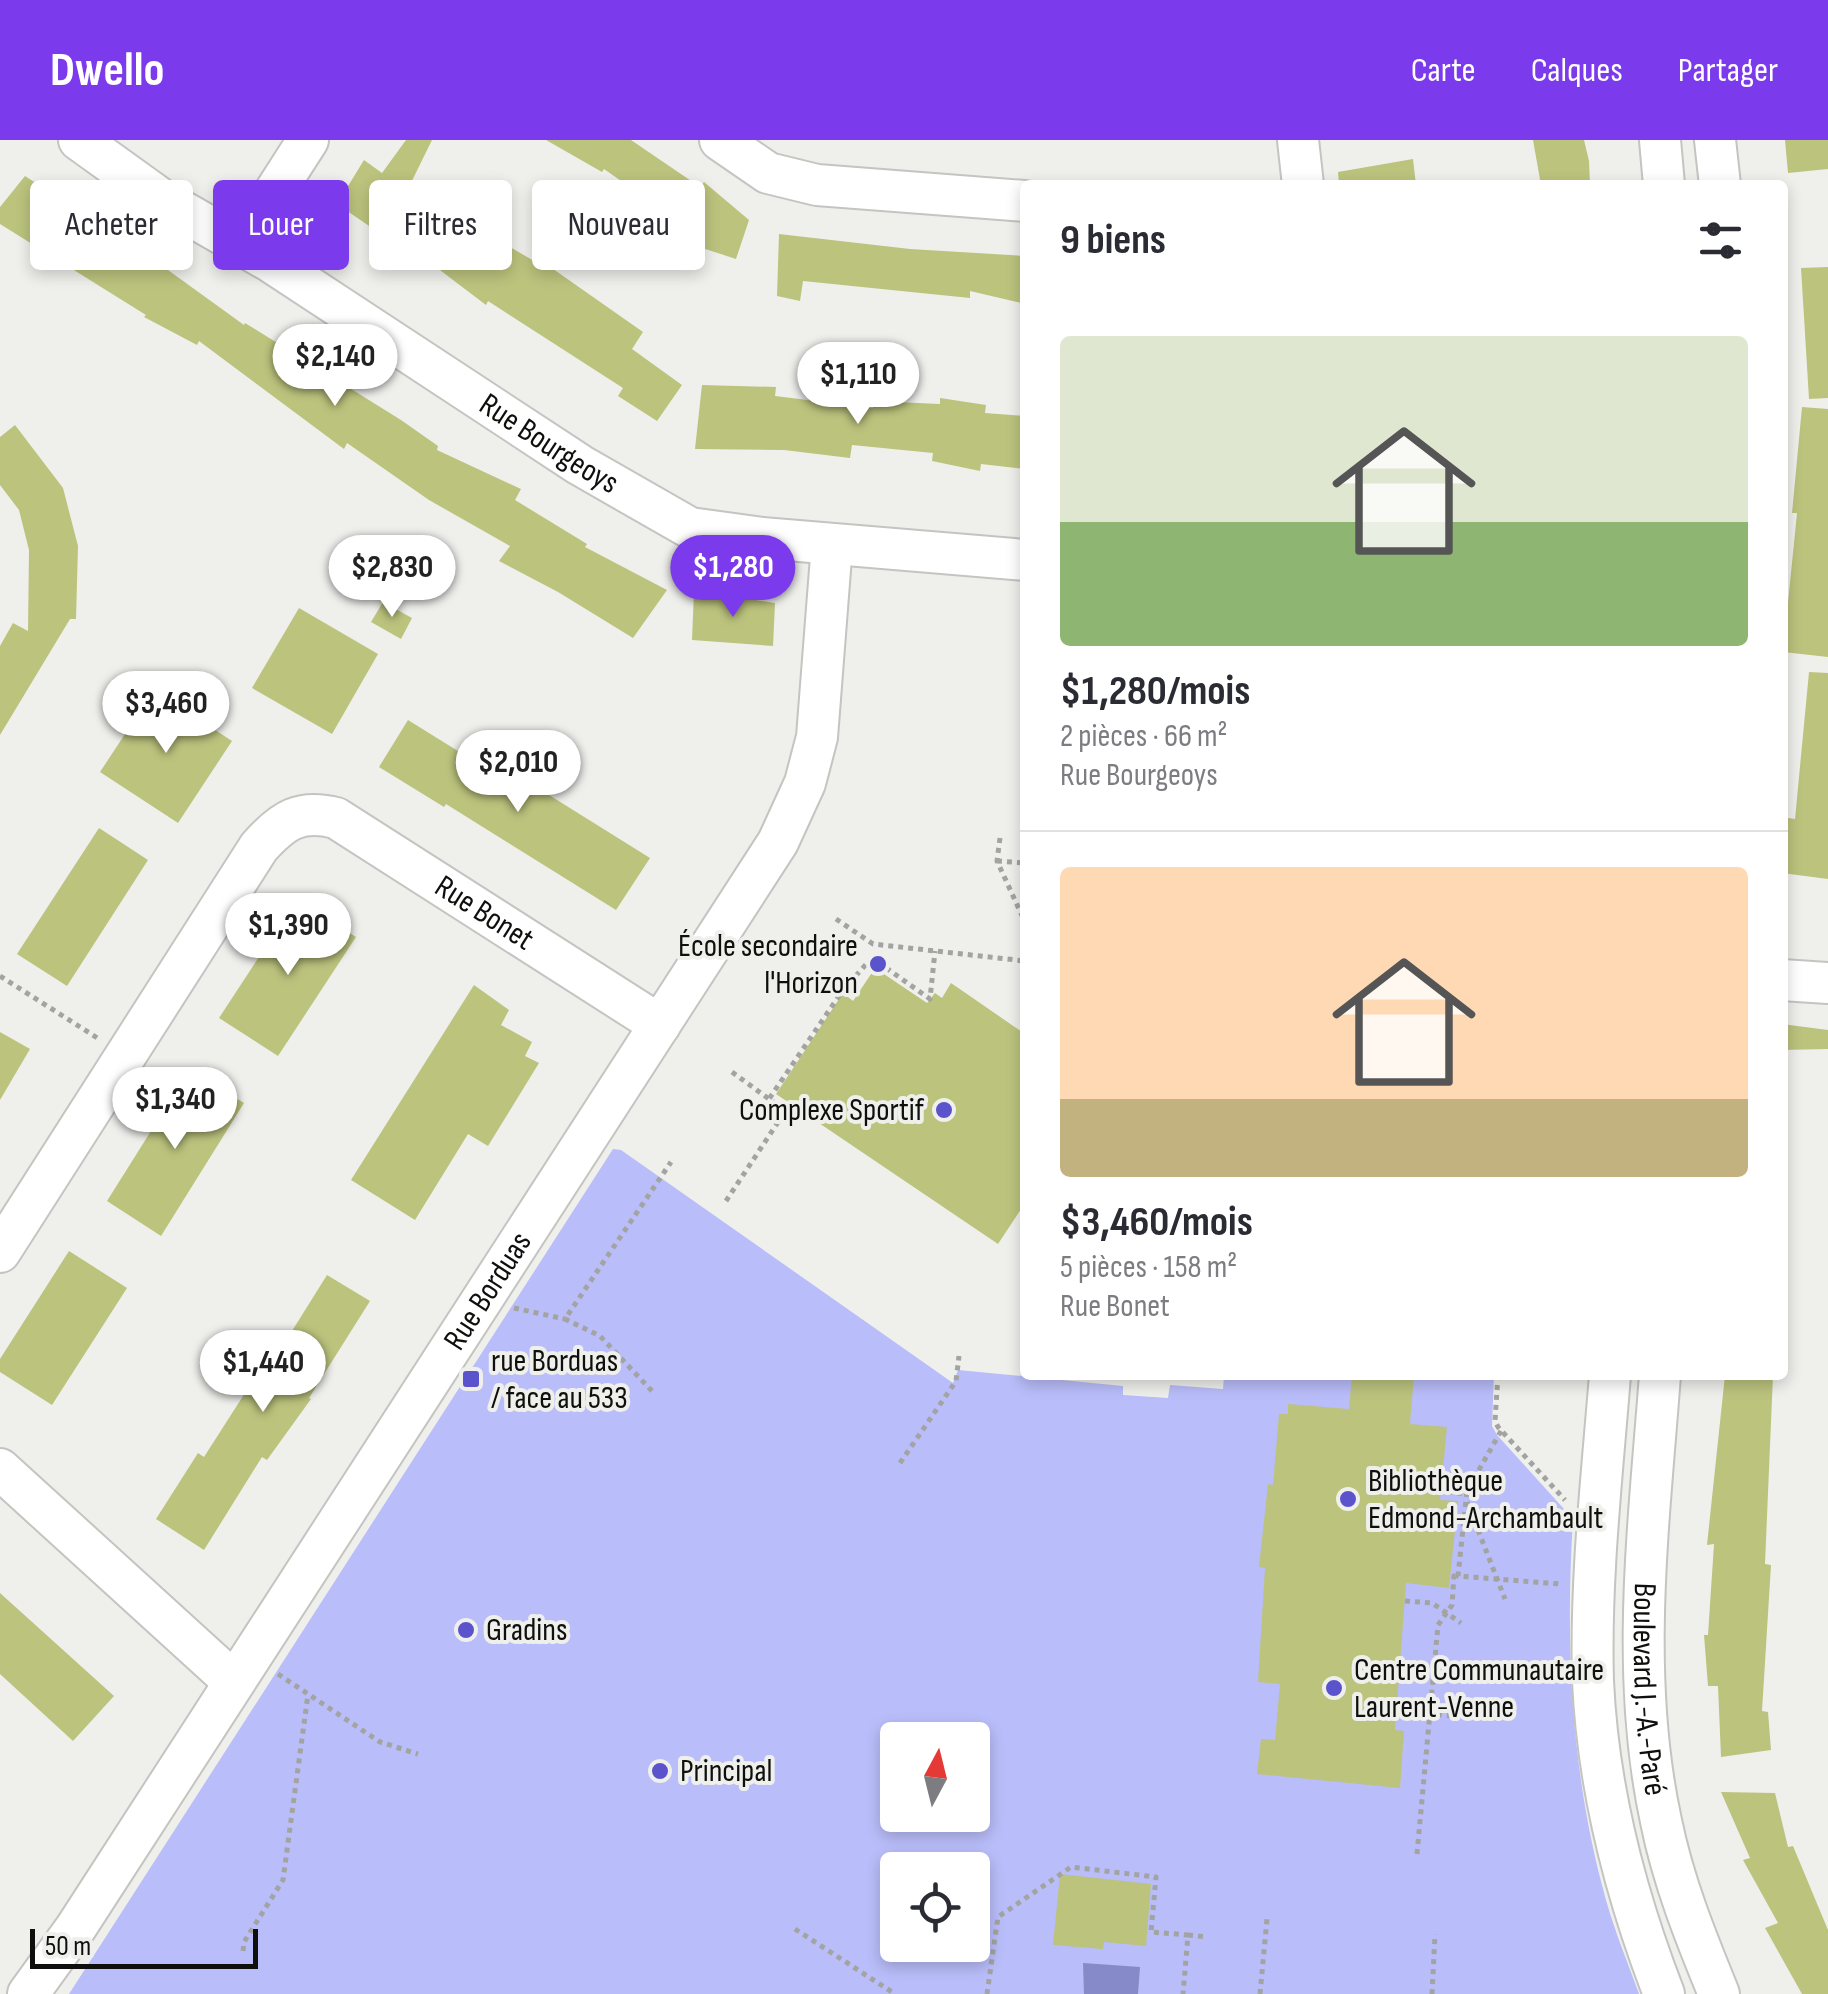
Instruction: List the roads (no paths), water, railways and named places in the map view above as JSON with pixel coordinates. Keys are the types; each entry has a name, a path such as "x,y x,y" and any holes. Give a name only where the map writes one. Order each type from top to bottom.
{"street":[{"name":"Rue Bourgeoys","path":"79,140 161,199 213,230"},
{"path":"282,180 308,140"},
{"path":"720,140 768,172 817,185 1020,202"},
{"path":"1298,140 1302,180"},
{"path":"1660,140 1664,180"},
{"path":"1715,140 1719,180"},
{"name":"Rue Bourgeoys","path":"283,270 580,465 690,528 1020,560"},
{"name":"Rue Borduas","path":"28,1994 75,1930 778,842 809,771 817,737 832,544"},
{"name":"Rue Bonet","path":"0,1252 260,847 293,816 317,813 336,818 660,1025"},
{"path":"1788,981 1828,984"},
{"name":"Boulevard J.-A.-Paré","path":"1610,1380 1594,1606 1594,1700 1623,1878 1664,1994"},
{"name":"Boulevard J.-A.-Paré","path":"1660,1380 1646,1578 1644,1683 1650,1758 1661,1823 1696,1937 1719,1994"},
{"path":"0,1468 234,1682"},
{"path":"1649,1954 1696,1937"}],"place":[{"name":"École secondaire l'Horizon","path":"878,964"},
{"name":"Complexe Sportif","path":"944,1110"},
{"name":"rue Borduas / face au 533","path":"471,1379"},
{"name":"Bibliothèque Edmond-Archambault","path":"1348,1499"},
{"name":"Gradins","path":"466,1630"},
{"name":"Centre Communautaire Laurent-Venne","path":"1334,1688"},
{"name":"Principal","path":"660,1771"}]}
